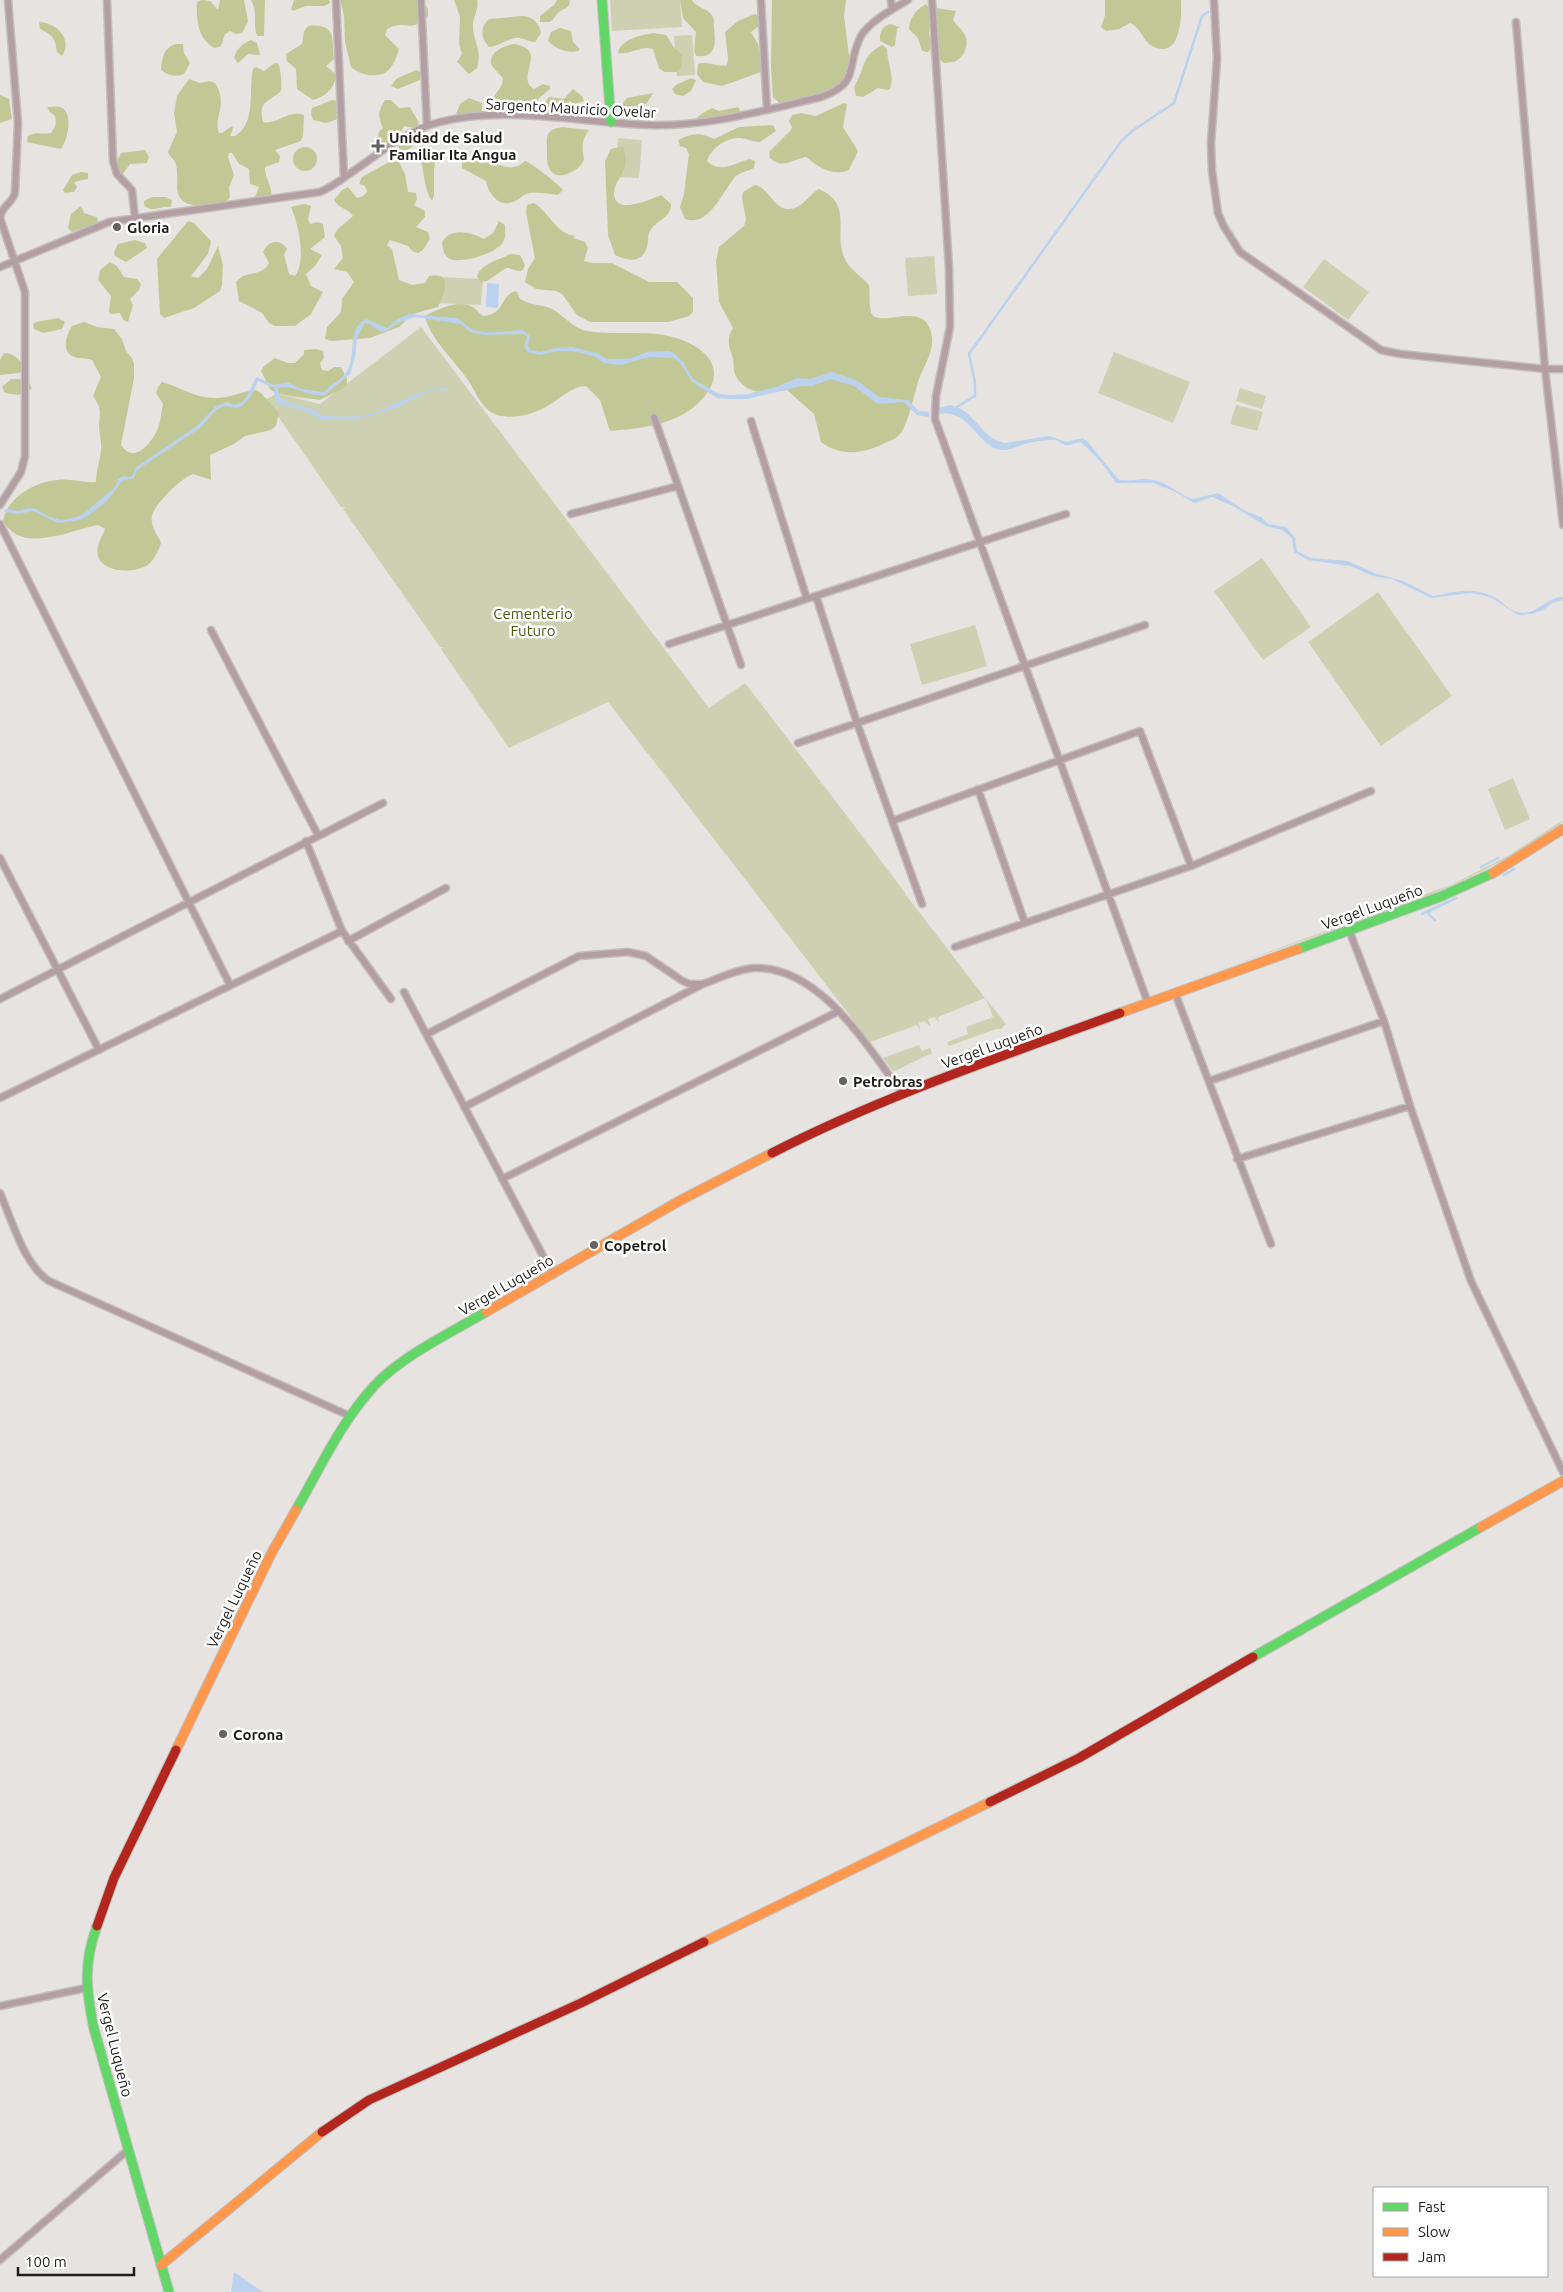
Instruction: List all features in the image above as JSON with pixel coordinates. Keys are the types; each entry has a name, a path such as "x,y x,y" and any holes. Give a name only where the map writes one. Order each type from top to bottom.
{"main road":[{"path":"602,0 611,122"},
{"name":"Vergel Luqueño","path":"169,2292 94,2029 86,1988 93,1936 114,1878 271,1554 350,1416 375,1385 414,1354 681,1200 762,1158 903,1094 1176,993 1351,936 1466,886 1513,861 1563,829"},
{"path":"161,2265 314,2138 369,2100 581,2003 1079,1758 1372,1588 1563,1481"}],"street":[{"path":"0,505 21,472 25,456 25,292 0,218 1,211 13,199 15,193 18,123 8,0"},
{"path":"108,0 113,161 117,174 132,190 136,219"},
{"path":"336,0 344,178"},
{"path":"422,0 427,126"},
{"path":"761,0 767,110"},
{"path":"891,0 892,10"},
{"name":"Sargento Mauricio Ovelar","path":"0,268 104,224 320,192 392,145 427,126 458,118 508,116 649,125 683,125 736,117 821,98 842,87 852,71 862,35 892,10 908,0"},
{"path":"932,0 949,268 950,327 936,396 935,419 1148,1003"},
{"path":"1214,0 1217,59 1211,143 1212,171 1218,213 1240,252 1381,350 1400,354 1545,369 1563,369"},
{"path":"1516,22 1545,369 1563,525"},
{"path":"654,417 741,665"},
{"path":"751,421 807,599"},
{"path":"571,514 678,486"},
{"path":"668,644 1066,514"},
{"path":"0,524 230,984"},
{"path":"816,596 857,723 922,904"},
{"path":"798,743 1145,625"},
{"path":"210,630 318,835"},
{"path":"892,820 1140,731 1191,866"},
{"path":"978,790 1025,923"},
{"path":"955,948 1191,866 1370,791"},
{"path":"0,999 383,803"},
{"path":"306,841 342,931 391,999"},
{"path":"0,858 99,1050"},
{"path":"348,941 446,888"},
{"path":"0,1098 230,984 342,931"},
{"path":"1351,936 1384,1021 1410,1106 1471,1282 1563,1472"},
{"path":"426,1034 579,956 628,952 646,956 681,980 690,984 703,984"},
{"path":"464,1107 703,984 740,970 764,968 794,976 804,981 839,1010 903,1094"},
{"path":"404,992 553,1275"},
{"path":"1176,993 1271,1244"},
{"path":"502,1179 839,1010"},
{"path":"1209,1081 1384,1021"},
{"path":"1237,1158 1410,1106"},
{"path":"0,1193 31,1262 41,1276 350,1416"},
{"path":"0,2006 86,1988"},
{"path":"0,2260 128,2150"}],"green space":[{"path":"202,0 210,1 218,10 220,0 244,0 248,21 242,33 236,34 230,31 225,34 221,46 215,48 209,44 199,28 198,22 197,2"},
{"path":"251,0 265,0 264,36 257,36 255,10"},
{"path":"294,0 329,0 330,3 324,6 306,6 293,11 291,9"},
{"path":"340,0 421,0 428,9 428,16 412,26 399,25 387,29 385,35 399,49 395,61 383,74 371,75 360,73 351,67 345,42 344,15"},
{"path":"454,0 477,0 473,30 479,61 477,68 469,74 457,62 462,54 459,44 460,17"},
{"path":"557,0 570,0 568,7 558,13 550,22 540,22 540,16 554,5"},
{"path":"610,0 680,0 682,27 612,31"},
{"path":"680,0 692,0 713,17 714,44 713,49 708,55 696,56 694,50 696,32 683,18"},
{"path":"772,0 846,0 844,16 851,71 845,80 830,92 812,99 783,106 773,97 771,68"},
{"path":"1105,0 1181,0 1178,35 1169,47 1162,49 1152,46 1137,27 1130,23 1119,29 1106,31 1101,27 1105,15"},
{"path":"926,4 930,11 929,34 932,47 928,52 922,51 918,38 909,29 914,15"},
{"path":"935,8 956,11 953,20 962,30 967,40 964,53 954,62 944,63 938,58"},
{"path":"755,14 761,17 762,24 751,32 758,44 763,70 722,86 703,82 697,74 698,64 727,65 725,32 738,21"},
{"path":"523,16 533,19 539,26 541,33 535,42 515,38 489,47 484,40 482,29 489,19"},
{"path":"39,22 52,25 61,33 66,44 62,56 57,52 53,37 40,29"},
{"path":"890,24 900,27 897,29 895,45 892,47 880,41 882,30"},
{"path":"308,26 324,27 331,34 334,59 326,66 336,74 336,79 329,91 313,100 297,89 296,69 287,61 286,54 302,44 304,31"},
{"path":"560,28 571,31 573,42 580,49 578,51 562,50 548,41 551,32"},
{"path":"653,33 666,35 682,55 681,67 677,72 664,72 659,68 653,49 645,48 627,53 618,53 622,45 627,41"},
{"path":"692,35 695,75 677,76 674,36"},
{"path":"251,40 257,43 260,55 248,54 238,63 234,58 236,52 242,45"},
{"path":"176,44 183,44 184,53 190,63 184,74 175,76 166,74 161,70 166,50"},
{"path":"514,44 524,47 530,52 529,84 534,89 543,84 550,86 550,89 538,99 537,112 534,114 517,114 508,110 491,113 492,99 500,88 503,79 493,67 491,59 495,52"},
{"path":"882,45 887,49 892,79 890,89 878,88 863,97 856,96 854,87 864,63 875,49"},
{"path":"278,63 280,69 281,91 263,106 263,122 273,121 293,114 304,115 301,141 275,150 280,156 279,162 265,167 272,194 271,198 257,200 255,197 259,187 250,184 249,169 239,164 232,153 229,153 228,157 234,175 229,187 230,197 226,202 197,206 183,201 179,196 177,188 175,163 168,152 177,132 174,113 177,96 189,79 200,83 209,81 215,83 221,97 218,121 219,133 232,126 230,136 235,136 242,130 249,115 253,69 256,67 264,71"},
{"path":"416,70 422,73 420,80 398,89 391,86 396,79"},
{"path":"691,78 696,80 691,91 683,96 675,94 672,89 676,85"},
{"path":"573,89 582,96 584,101 575,104 569,101 567,112 561,116 543,114 543,105 549,97 564,99"},
{"path":"653,93 647,103 634,113 628,114 623,110 623,103 627,98"},
{"path":"0,95 9,99 12,119 0,123"},
{"path":"469,98 482,103 482,113 459,116 456,114 460,104"},
{"path":"332,100 338,101 340,110 336,115 338,119 326,123 313,120 312,108"},
{"path":"385,100 391,100 399,108 410,107 419,123 415,128 404,126 395,144 386,147 379,145 377,139 379,132 383,128 379,114"},
{"path":"844,103 847,104 843,127 858,151 849,170 832,172 806,157 788,163 779,163 770,158 769,152 791,130 792,127 789,121 792,115 801,113 816,116"},
{"path":"47,107 60,107 65,110 67,115 67,134 61,149 27,142 28,136 36,133 51,133 54,129 56,123 55,116"},
{"path":"738,107 740,110 739,114 694,122 704,112 712,108 719,111"},
{"path":"773,125 776,131 760,142 741,138 730,139 720,144 712,152 707,161 717,167 728,166 750,159 755,161 754,168 736,176 708,213 694,220 685,219 680,207 684,194 689,154 686,148 680,146 678,140 696,134 714,139 739,127"},
{"path":"562,127 589,130 583,141 584,160 572,172 559,175 551,172 549,168 547,139 549,132"},
{"path":"427,130 404,153 393,152 411,134"},
{"path":"618,138 642,140 639,178 616,177"},
{"path":"623,146 625,166 615,188 615,199 620,204 626,205 661,195 671,204 669,213 650,231 645,252 634,260 624,259 615,255 608,235 605,161 611,149"},
{"path":"305,147 310,148 316,154 316,164 310,170 305,171 300,170 294,164 293,159 294,154 300,148"},
{"path":"145,150 149,157 147,163 130,164 122,175 117,171 117,161 121,153"},
{"path":"427,150 433,153 436,159 432,201 427,190 419,156"},
{"path":"468,158 486,160 511,167 516,167 525,161 545,174 563,190 558,195 530,193 513,202 503,203 495,198 489,190 486,181 462,168 462,162"},
{"path":"391,161 399,162 405,174 408,192 416,193 417,199 414,205 425,211 425,217 416,227 428,232 430,239 423,250 418,253 412,251 408,246 390,240 387,245 392,249 399,280 412,285 425,283 429,276 437,275 444,280 443,296 438,307 413,314 399,327 370,338 331,341 325,339 327,327 341,312 342,299 354,282 347,272 334,269 343,258 341,246 334,236 337,230 353,216 334,200 342,190 348,187 357,198 363,196 367,192 365,186 359,184 362,177"},
{"path":"81,172 88,173 88,179 74,182 77,187 74,192 65,193 63,190 72,175"},
{"path":"755,185 765,191 778,205 790,209 803,203 819,189 830,195 839,211 840,238 844,257 852,269 869,285 871,312 875,317 881,318 917,317 925,321 930,329 932,343 927,361 919,379 906,422 901,433 892,440 869,450 844,452 836,450 821,442 814,414 787,390 764,392 751,390 739,381 735,374 729,343 729,336 733,328 719,302 716,261 719,247 744,226 746,219 742,198 743,192"},
{"path":"152,197 166,197 172,200 171,207 147,208 144,205 144,201"},
{"path":"534,203 562,231 575,236 573,238 585,242 588,248 584,261 612,263 649,282 677,282 693,298 693,312 689,316 668,322 590,322 577,315 562,294 556,291 536,289 525,282 528,269 535,258 526,212 527,205"},
{"path":"304,204 311,206 308,219 310,224 317,222 323,224 325,237 310,249 322,255 315,266 306,274 311,286 323,292 311,314 295,326 275,326 269,323 262,313 239,301 236,282 244,276 266,268 269,263 263,252 268,245 274,242 281,243 287,249 284,255 289,274 295,276 299,269 301,252 299,232 291,207"},
{"path":"81,206 84,213 97,217 98,220 95,226 86,231 80,229 72,232 68,228 71,214"},
{"path":"188,221 194,223 211,241 208,254 191,276 198,278 207,269 218,246 223,265 222,285 220,291 194,308 164,318 160,314 157,259"},
{"path":"499,221 505,225 505,237 501,245 495,249 480,256 463,260 450,259 445,254 442,242 446,237 462,232 484,239 493,233"},
{"path":"135,240 145,243 147,248 126,262 115,256 114,252 118,244"},
{"path":"510,254 520,255 525,265 524,269 517,271 506,268 487,281 480,282 477,276 483,268 491,262"},
{"path":"934,256 937,294 908,296 905,258"},
{"path":"1324,259 1369,292 1348,320 1303,287"},
{"path":"110,262 117,266 124,277 137,279 141,284 139,290 130,299 133,305 128,322 123,320 120,313 110,314 111,296 98,280 100,270"},
{"path":"436,277 483,279 481,305 435,303"},
{"path":"515,291 520,299 552,309 582,330 606,333 664,335 688,342 698,348 712,364 714,374 712,385 704,397 684,414 661,423 636,428 610,431 600,400 586,386 571,390 543,409 535,412 510,417 495,414 484,406 468,380 436,340 425,316 436,310 456,304 469,305 483,316 490,315 499,309 506,298"},
{"path":"58,318 65,322 62,329 43,333 34,329 33,324 36,322"},
{"path":"84,322 97,327 114,329 122,339 126,351 134,364 134,378 121,445 126,451 131,453 142,450 152,440 160,422 163,404 156,393 162,382 195,395 209,398 226,397 256,390 279,413 276,426 271,430 245,436 234,444 210,455 211,480 193,474 182,480 163,499 152,516 154,530 161,542 160,547 150,563 138,569 114,569 101,562 97,549 105,529 98,525 61,535 34,539 22,537 11,531 3,521 10,505 16,498 39,484 62,480 96,482 101,444 100,410 93,396 101,377 92,360 73,357 69,354 66,345 67,335 72,326"},
{"name":"Cementerio Futuro","path":"421,327 709,708 745,683 821,782 819,784 822,783 906,894 904,896 906,895 985,998 938,1017 939,1022 934,1017 928,1019 930,1026 924,1021 919,1023 920,1030 917,1025 870,1042 728,855 649,755 650,753 648,754 608,702 509,748 441,649 444,647 440,647 343,509 346,507 341,507 266,399 275,395 275,398 279,394 320,404"},
{"path":"317,349 323,351 324,358 320,363 322,370 328,371 334,367 341,367 347,379 347,385 320,400 286,395 270,389 261,371 264,366 275,358 288,363 295,363 304,354 304,350"},
{"path":"1114,352 1190,382 1173,423 1098,393"},
{"path":"4,353 11,354 17,358 25,369 19,373 0,375 0,360"},
{"path":"11,379 26,381 32,389 18,395 5,393 2,387"},
{"path":"1240,388 1266,396 1262,409 1236,401"},
{"path":"1236,405 1263,412 1257,431 1230,424"},
{"path":"1262,558 1311,627 1263,660 1214,591"},
{"path":"1378,592 1452,696 1381,746 1308,642"},
{"path":"975,625 987,666 922,685 910,644"},
{"path":"1513,778 1530,819 1505,830 1488,789"},
{"path":"1563,820 1555,828 1516,853 1454,884 1508,856"},
{"path":"1453,884 1422,898 1201,977"},
{"path":"986,999 1006,1024 1001,1029 996,1029 949,1046 947,1042 968,1034 966,1027 993,1017"},
{"path":"919,1045 922,1051 930,1048 932,1053 895,1071 892,1070 883,1058"}],"water":[{"path":"487,283 499,284 498,308 486,307"},
{"path":"409,314 456,318 471,329 483,332 522,330 530,336 528,346 530,350 541,352 556,348 572,347 597,353 607,359 619,359 632,358 647,352 669,351 674,353 683,362 693,379 719,394 748,394 776,387 797,378 810,379 832,372 858,381 879,397 908,400 919,411 929,412 929,417 917,415 903,402 878,404 854,386 831,379 812,386 802,386 747,399 717,398 692,382 681,364 674,358 649,357 621,365 604,363 596,357 573,351 558,351 541,355 530,353 526,350 524,346 527,337 523,334 485,335 470,332 461,324 415,317 398,323 387,331 382,332 367,323 364,324 357,338 355,358 350,374 325,395 283,387 278,388 279,396 289,403 312,409 321,415 352,417 370,414 429,390 439,388 448,389 448,392 443,390 430,391 398,407 357,419 320,419 306,411 280,404 275,400 274,388 258,381 252,395 242,406 237,408 225,406 217,409 200,428 137,470 134,478 122,481 107,501 88,516 79,520 58,523 33,511 18,514 4,512 5,509 19,511 28,508 36,509 50,517 61,520 77,517 86,512 116,486 118,479 123,476 129,477 133,475 135,468 198,425 216,406 227,402 235,405 243,401 257,377 274,385 287,382 301,389 324,392 347,371 350,365 354,335 360,323 366,319 387,328 396,320"},
{"path":"950,405 960,408 967,413 986,433 998,441 1005,443 1049,436 1067,442 1082,438 1087,441 1119,480 1154,480 1193,499 1218,493 1245,511 1261,517 1268,524 1286,527 1295,538 1297,551 1311,558 1347,561 1377,574 1403,581 1433,596 1464,591 1486,594 1517,612 1530,612 1557,598 1563,597 1563,600 1552,603 1543,610 1531,614 1518,615 1492,598 1482,595 1470,593 1431,598 1392,579 1373,576 1350,566 1308,560 1294,552 1292,538 1282,530 1266,526 1233,506 1212,497 1194,503 1174,491 1153,483 1116,483 1101,462 1081,442 1068,445 1051,440 1029,443 1009,449 996,449 957,416 940,414 939,408"},
{"path":"234,2272 263,2292 231,2292"}],"waterway":[{"path":"955,408 975,396 975,382 969,354 1122,140 1174,103 1202,16 1208,12"},
{"path":"1481,867 1498,858"},
{"path":"1504,875 1514,869"},
{"path":"1422,914 1456,898"},
{"path":"1429,911 1429,915 1435,920"}],"traffic: fast":[{"path":"602,0 611,122"},
{"path":"1298,949 1442,896 1493,873"},
{"path":"296,1510 341,1430 374,1386 385,1375 412,1355 486,1312"},
{"path":"1253,1657 1481,1527"},
{"path":"97,1926 90,1953 87,1977 94,2029 169,2292"}],"traffic: slow":[{"path":"1493,873 1563,829"},
{"path":"1120,1013 1298,949"},
{"path":"486,1312 681,1200 772,1153"},
{"path":"1481,1527 1563,1481"},
{"path":"176,1750 271,1554 296,1510"},
{"path":"704,1942 990,1802"},
{"path":"161,2265 322,2132"}],"traffic: jam":[{"path":"772,1153 814,1132 900,1095 1120,1013"},
{"path":"990,1802 1079,1758 1253,1657"},
{"path":"97,1926 114,1878 176,1750"},
{"path":"322,2132 369,2100 581,2003 704,1942"}],"place":[{"name":"Unidad de Salud Familiar Ita Angua","path":"378,146"},
{"name":"Gloria","path":"117,227"},
{"name":"Petrobras","path":"843,1081"},
{"name":"Copetrol","path":"594,1245"},
{"name":"Corona","path":"223,1734"}]}
